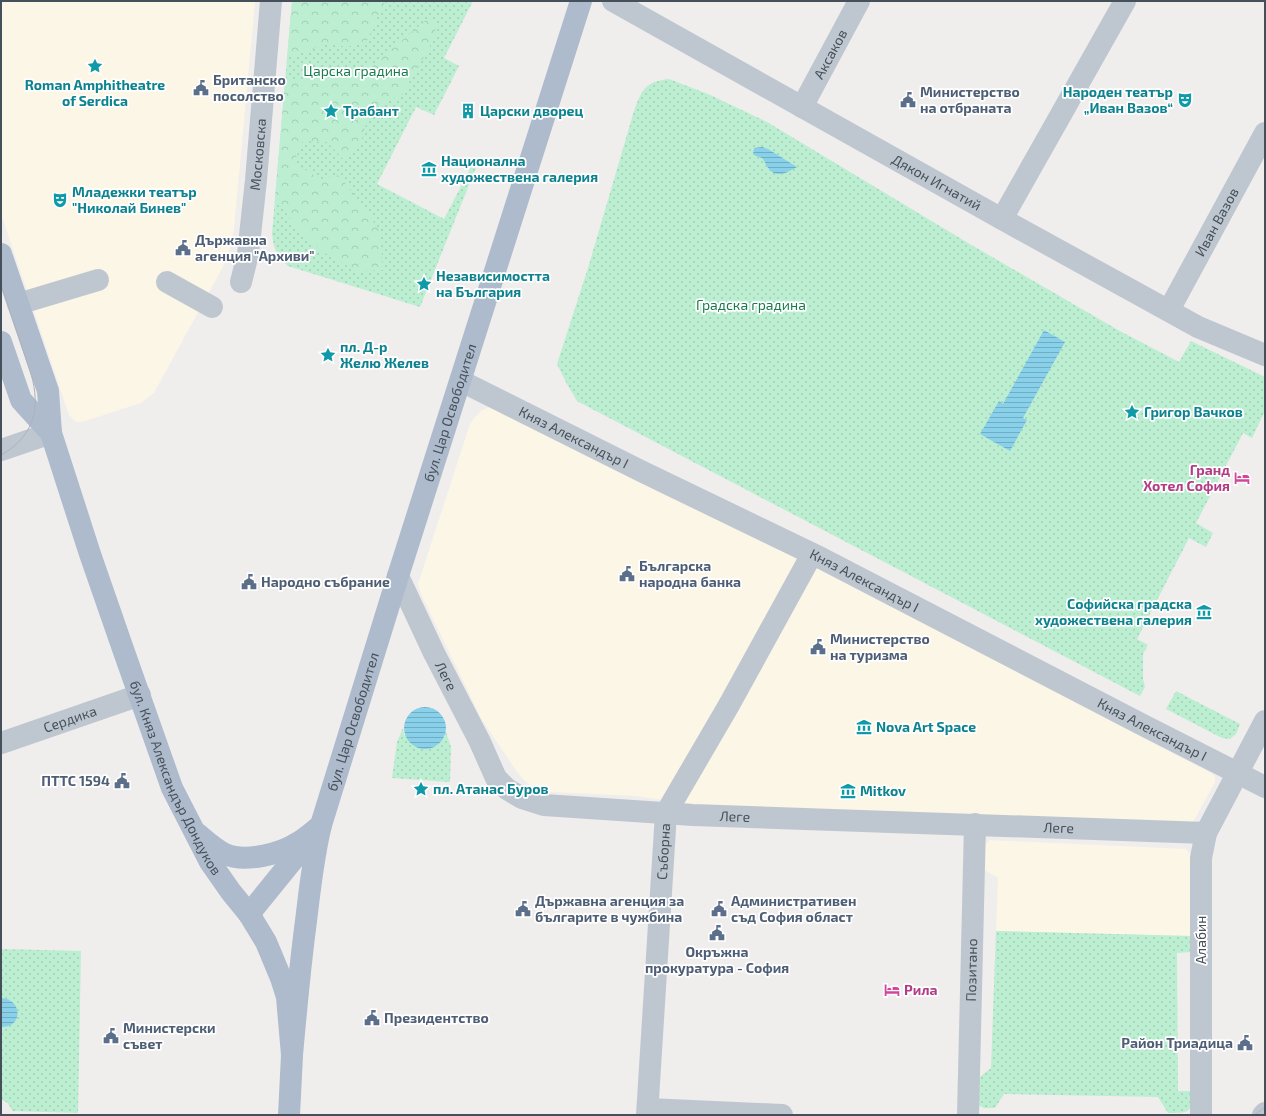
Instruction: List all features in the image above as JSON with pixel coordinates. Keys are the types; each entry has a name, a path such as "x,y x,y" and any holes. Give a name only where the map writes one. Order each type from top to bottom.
{"main road":[{"name":"бул. Цар Освободител","path":"292,1055 310,882 314,853 321,825 398,576 581,1"},
{"name":"бул. Княз Александър Дондуков","path":"1,254 48,391 51,433 90,554 172,788 210,862 231,892 249,914 266,942 281,978 287,997 292,1055 289,1115"},
{"name":"бул. Княз Александър Дондуков","path":"1,342 21,400 51,433"},
{"name":"бул. Цар Освободител","path":"249,914 321,825"},
{"path":"193,830 208,843 226,854 252,858 277,852 299,842 321,825"}],"street":[{"name":"Московска","path":"241,282 248,254 256,180 271,1"},
{"name":"Дякон Игнатий","path":"613,1 994,215 1198,327 1265,355"},
{"name":"Аксаков","path":"802,107 859,1"},
{"path":"994,215 1111,27 1125,1"},
{"name":"Иван Вазов","path":"1169,310 1265,133"},
{"path":"18,304 98,280"},
{"path":"167,282 212,307"},
{"name":"Княз Александър I","path":"461,381 812,554 1265,787"},
{"path":"1,450 51,433"},
{"name":"Съборна","path":"647,1112 666,814 729,705 812,554"},
{"name":"Леге","path":"398,576 434,653 496,778 507,789 522,798 544,805 693,816 975,824 1206,833"},
{"name":"Сердика","path":"1,743 140,695"},
{"name":"Алабин","path":"1201,1115 1201,858 1206,833 1265,721"},
{"name":"Позитано","path":"968,1115 975,824"},
{"path":"647,1112 782,1115"}],"shaded area":[{"path":"1,1 255,1 234,229 225,263 154,393 141,403 80,422 75,421 69,415 1,214"},
{"path":"489,407 511,409 1213,774 1215,777 1215,782 1192,824 713,807 636,796 550,792 540,790 530,785 517,772 482,720 421,594 418,584 470,424 481,411"},
{"path":"990,840 1186,849 1191,855 1192,936 996,931 998,878 983,869 985,845"}],"green space":[{"name":"Царска градина","path":"292,1 473,1 444,58 459,66 434,115 416,107 377,184 444,219 473,163 477,165 420,307 288,266 276,252 272,234"},
{"path":"292,1 385,1 366,43 346,47 329,43 287,58"},
{"path":"427,19 437,19 434,39 402,95 370,110 360,145 343,159 327,142 303,141 294,162 321,180 339,175 380,231 383,270 356,271 323,252 296,227 275,198 285,81 335,75 377,62"},
{"name":"Градска градина","path":"669,79 708,94 767,122 968,243 1118,330 1179,362 1191,341 1265,377 1265,411 1252,438 1243,433 1196,523 1213,533 1206,547 1189,538 1137,639 1148,645 1143,654 1143,679 1145,687 1140,696 577,401 557,364 588,268 634,111 645,88 654,82"},
{"path":"1176,691 1240,724 1236,734 1230,739 1222,738 1166,709"},
{"path":"403,728 404,735 444,738 446,732 451,747 450,782 392,778 397,742"},
{"path":"996,931 1192,936 1192,952 1177,953 1178,1091 1193,1091 1192,1104 1190,1108 1181,1113 1168,1113 1158,1097 1004,1094 995,1108 984,1108 978,1105 976,1080 991,1068"},
{"path":"1,949 81,951 78,1113 12,1111 5,1101 1,1100"}],"water":[{"path":"762,147 768,149 797,167 783,174 775,174 768,168 762,158 753,154 754,148"},
{"path":"1044,330 1065,342 1023,418 1027,420 1010,451 980,434 999,401 1003,404"},
{"path":"421,707 429,707 437,710 443,716 446,728 443,740 437,746 429,749 421,749 413,746 407,740 404,732 404,724 407,716 413,710"},
{"path":"1,998 13,1003 18,1013 13,1023 8,1026 1,1027"}],"tram line":[{"path":"1,284 31,374 35,398 35,410 28,430 21,440 1,455"},
{"path":"1255,1115 1265,1107"}],"place":[{"name":"Roman Amphitheatre of Serdica","path":"95,66"},
{"name":"Британско посолство","path":"201,88"},
{"name":"Министерство на отбраната","path":"908,100"},
{"name":"Народен театър „Иван Вазов“","path":"1185,100"},
{"name":"Трабант","path":"331,111"},
{"name":"Царски дворец","path":"468,111"},
{"name":"Национална художествена галерия","path":"429,169"},
{"name":"Младежки театър \"Николай Бинев\"","path":"60,200"},
{"name":"Държавна агенция \"Архиви\"","path":"183,248"},
{"name":"Независимостта на България","path":"424,284"},
{"name":"пл. Д-р Желю Желев","path":"328,355"},
{"name":"Григор Вачков","path":"1132,412"},
{"name":"Гранд Хотел София","path":"1242,478"},
{"name":"Българска народна банка","path":"627,574"},
{"name":"Народно събрание","path":"249,582"},
{"name":"Софийска градска художествена галерия","path":"1204,612"},
{"name":"Министерство на туризма","path":"818,647"},
{"name":"Nova Art Space","path":"864,727"},
{"name":"ПТТС 1594","path":"122,781"},
{"name":"пл. Атанас Буров","path":"421,789"},
{"name":"Mitkov","path":"848,791"},
{"name":"Държавна агенция за българите в чужбина","path":"523,909"},
{"name":"Административен съд София област","path":"719,909"},
{"name":"Окръжна прокуратура - София","path":"717,933"},
{"name":"Рила","path":"892,990"},
{"name":"Президентство","path":"372,1018"},
{"name":"Министерски съвет","path":"111,1036"},
{"name":"Район Триадица","path":"1245,1043"}]}
